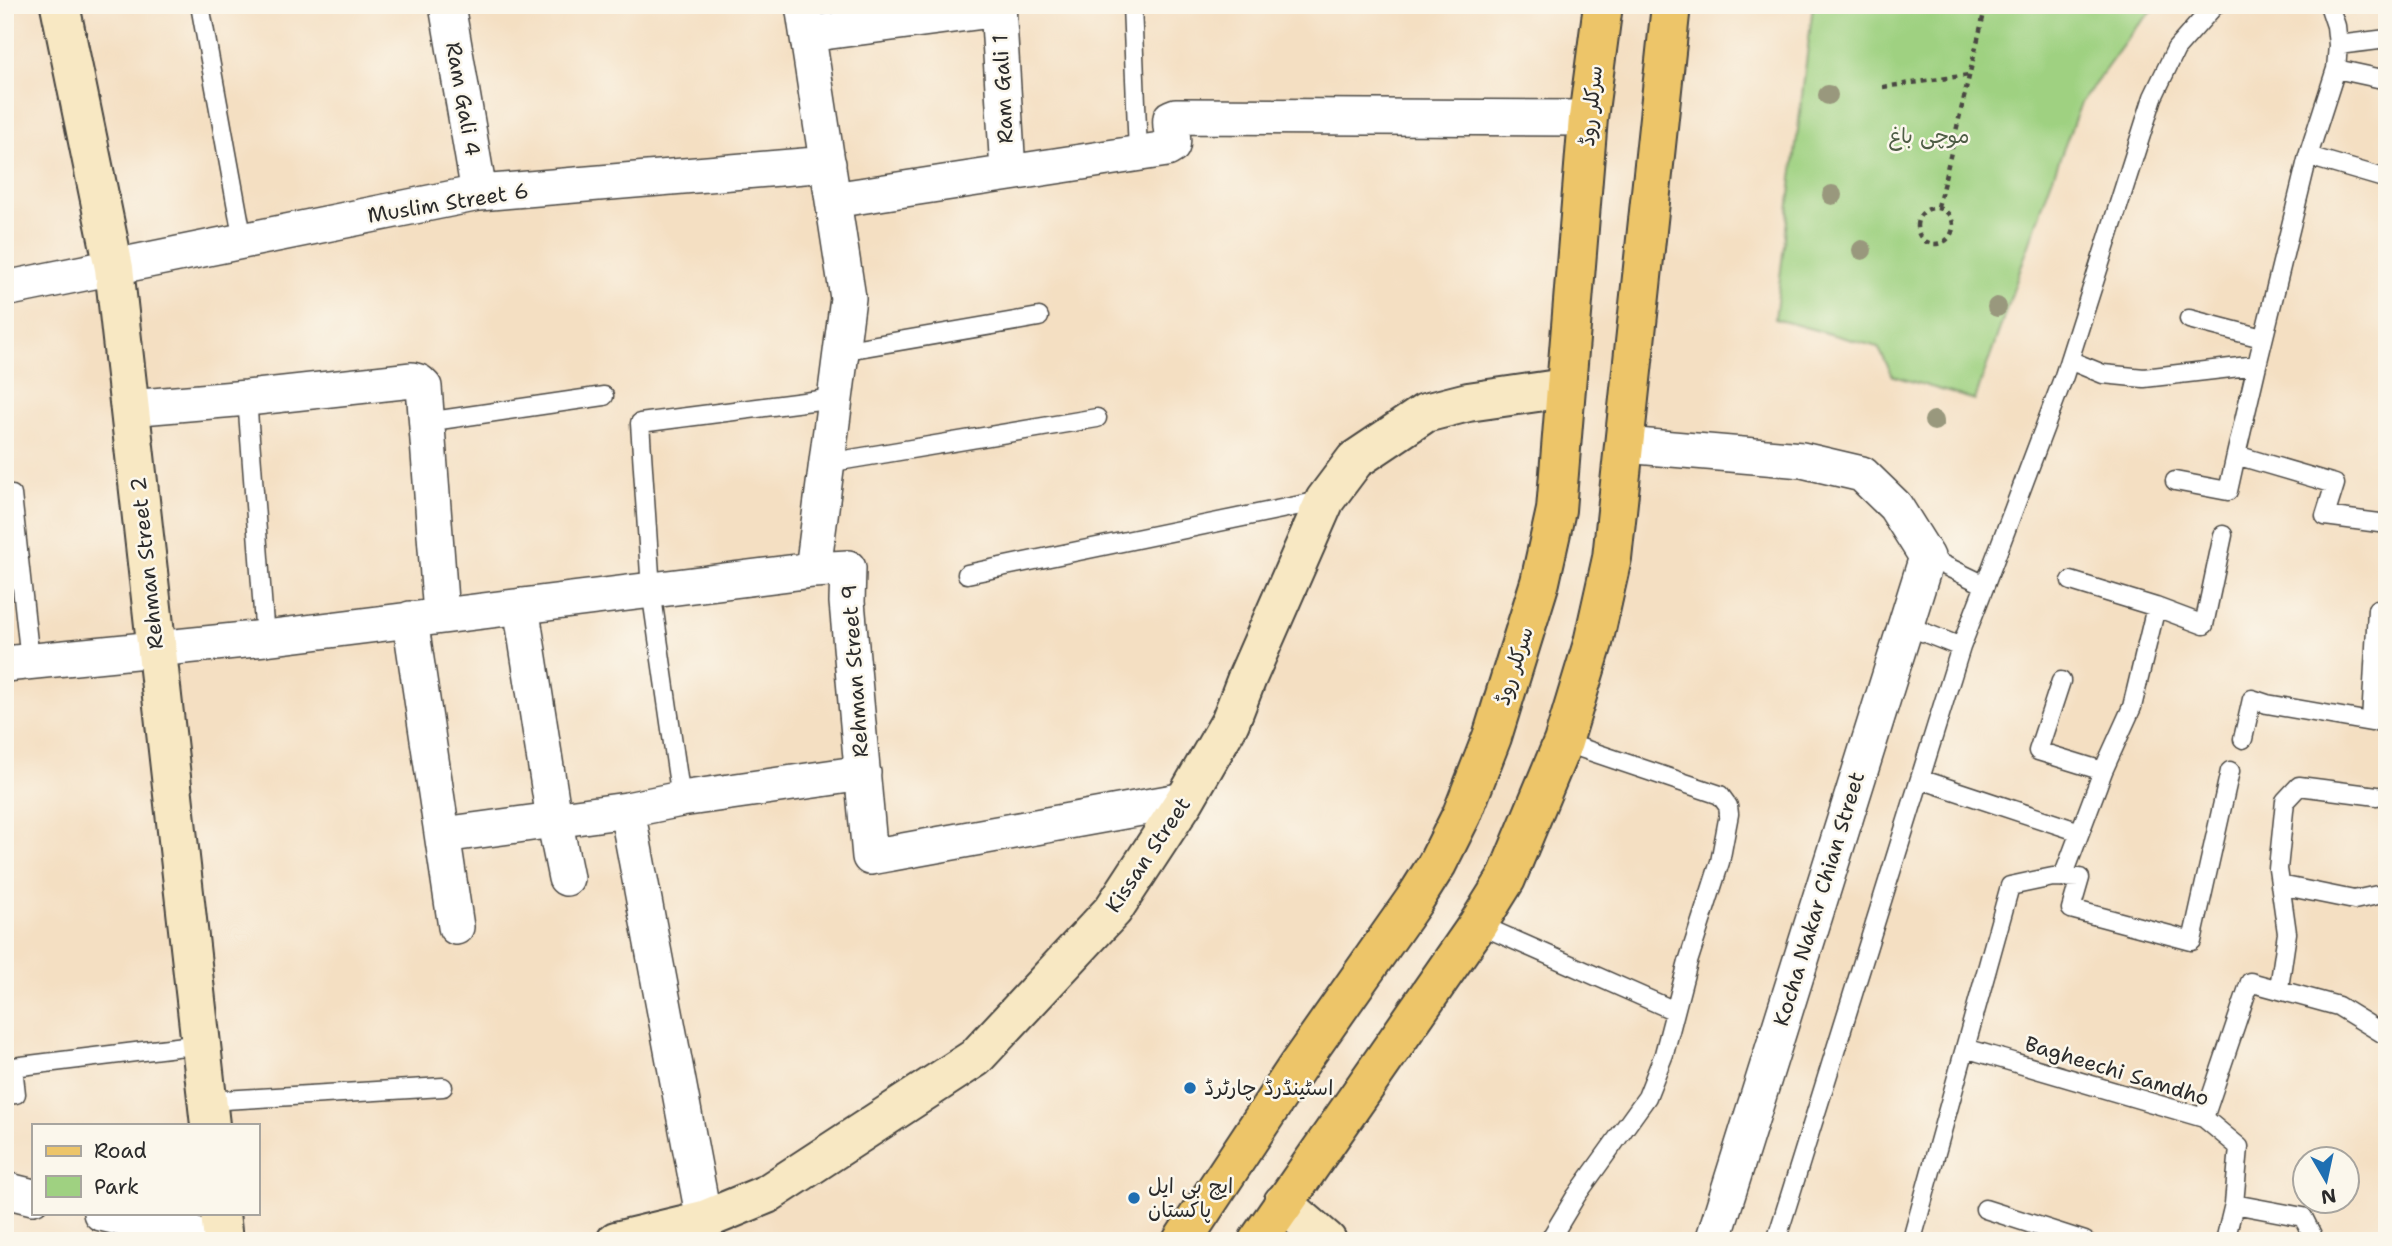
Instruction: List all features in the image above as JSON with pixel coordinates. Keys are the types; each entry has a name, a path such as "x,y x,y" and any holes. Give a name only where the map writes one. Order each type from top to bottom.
{"main road":[{"name":"سرکلر روڈ","path":"1182,1241 1297,1067 1437,864 1462,814 1492,737 1540,582 1556,510 1588,118 1603,5"},
{"path":"1258,1241 1478,924 1506,878 1563,741 1593,643 1612,558 1671,5"}],"street":[{"name":"Rehman Street 2","path":"60,5 114,268 209,1113"},
{"name":"Ram Gali 4","path":"447,5 479,193"},
{"path":"806,20 998,7"},
{"name":"Ram Gali 1","path":"998,7 1008,172"},
{"name":"Rehman Street 9","path":"806,20 848,298 813,570 848,568 847,602 870,857 1185,800"},
{"path":"833,200 1172,146 1174,141 1170,124 1171,118 1176,116 1588,118"},
{"name":"Muslim Street 6","path":"5,289 479,193 828,164"},
{"path":"129,408 412,380 424,387 425,617 443,835 456,927"},
{"name":"Kissan Street","path":"616,1241 704,1220 767,1194 975,1058 1113,910 1185,800 1230,722 1325,500 1355,460 1424,413 1468,402 1565,388"},
{"path":"1625,445 1802,460 1862,474 1895,506 1927,557"},
{"name":"Kocha Nakar Chian Street","path":"1713,1241 1927,557"},
{"path":"18,662 265,638 813,570"},
{"path":"521,606 554,819 566,878"},
{"path":"443,835 627,810 681,799 863,772"},
{"path":"627,810 704,1220"},
{"path":"5,1190 32,1197"},
{"path":"1283,1203 1327,1241"},
{"path":"105,1214 221,1241 220,1214"}],"lane":[{"path":"200,5 243,241"},
{"path":"1132,5 1138,153"},
{"path":"1776,1241 1961,647 2069,360 2153,97 2176,49 2215,5"},
{"path":"2175,481 2228,491 2262,338 2308,156 2336,69 2336,26 2329,5"},
{"path":"2338,45 2387,39"},
{"path":"2336,69 2387,80"},
{"path":"2308,156 2387,179"},
{"path":"841,351 1039,317"},
{"path":"2189,319 2262,338"},
{"path":"2069,360 2103,374 2144,378 2257,365"},
{"path":"426,422 604,396"},
{"path":"247,398 265,638"},
{"path":"681,799 650,590 640,423 835,398"},
{"path":"827,463 1097,418"},
{"path":"2236,455 2335,484 2325,516 2387,524"},
{"path":"12,495 18,662"},
{"path":"967,575 1325,500"},
{"path":"2071,581 2204,625 2223,535"},
{"path":"1927,557 1985,585"},
{"path":"2063,877 2132,707 2156,607"},
{"path":"2243,739 2252,699 2371,722 2377,608 2387,609"},
{"path":"1905,625 1961,647"},
{"path":"2061,681 2038,751 2104,771"},
{"path":"1549,1241 1576,1196 1647,1097 1664,1054 1720,862 1729,814 1728,806 1720,795 1563,741"},
{"path":"1914,1232 2010,886 2053,877 2080,878 2071,909 2192,941 2230,771"},
{"path":"1920,779 2080,832"},
{"path":"2279,988 2287,933 2278,869 2285,801 2299,786 2377,796"},
{"path":"2280,885 2354,900 2387,893"},
{"path":"1478,924 1675,1011"},
{"path":"2204,1118 2250,982 2338,1006 2387,1037"},
{"path":"5,1095 16,1094 13,1067 201,1044"},
{"name":"Bagheechi Samdho","path":"1965,1048 2204,1118 2239,1147 2234,1204 2225,1241"},
{"path":"209,1113 443,1087"},
{"path":"2234,1204 2303,1217 2315,1241"},
{"path":"1985,1209 2085,1241"}],"path":[{"path":"1938,207 1986,5"},
{"path":"1883,87 1969,75"},
{"path":"1938,207 1948,212 1953,229 1948,238 1931,244 1922,239 1917,231 1917,222 1921,213 1938,207"}],"green space":[{"name":"موچی باغ","path":"1813,5 2158,5 2134,30 2081,103 1975,400 1893,376 1878,347 1775,319"}],"place":[{"name":"اسٹینڈرڈ چارٹرڈ","path":"1190,1088"},
{"name":"ایچ بی ایل پاکستان","path":"1134,1198"}]}
